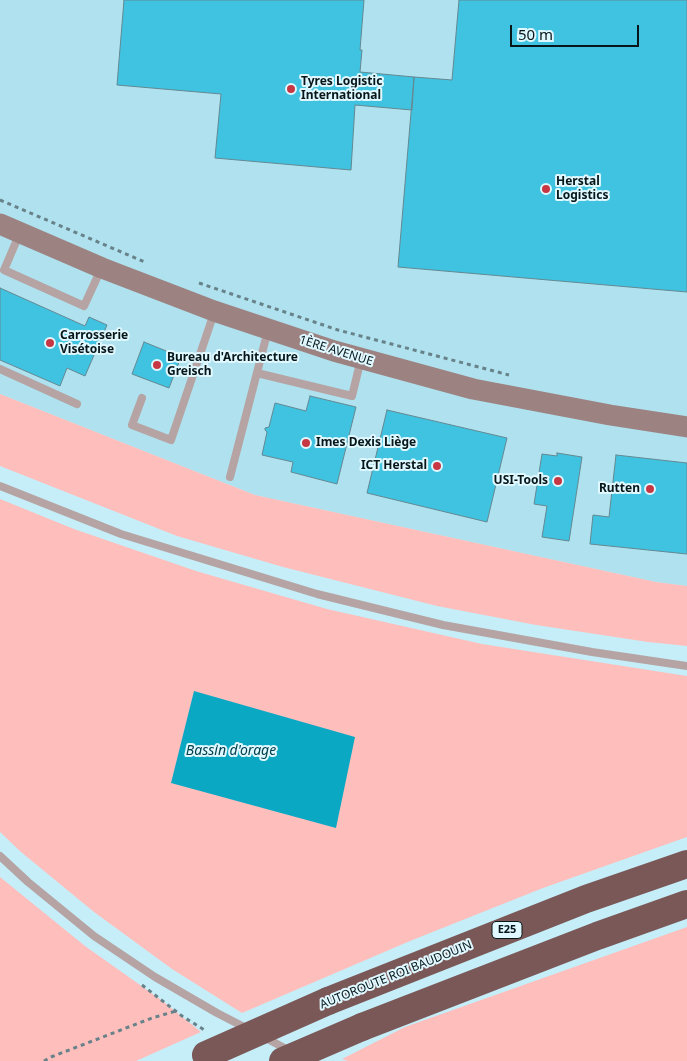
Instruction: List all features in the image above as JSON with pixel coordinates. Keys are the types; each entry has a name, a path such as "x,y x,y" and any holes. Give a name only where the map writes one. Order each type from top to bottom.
{"highway":[{"name":"AUTOROUTE ROI BAUDOUIN","path":"199,1058 328,1001 586,899 687,864"},
{"path":"295,1059 362,1028 597,936 687,904"}],"street":[{"name":"1ÈRE AVENUE","path":"0,224 102,268 214,311 268,330 361,358 473,389 610,415 687,427"}],"lane":[{"path":"20,233 2,269 84,306 102,268"},
{"path":"142,398 132,424 171,440 214,311"},
{"path":"230,476 268,330"},
{"path":"256,373 352,396 361,358"},
{"path":"0,369 77,404"},
{"path":"0,486 121,534 317,594 462,628 592,652 687,666"},
{"path":"0,856 28,882 94,936 155,977 217,1013 291,1051 295,1059"}],"path":[{"path":"0,200 150,264"},
{"path":"194,281 338,330 514,376"},
{"path":"44,1061 152,1018 176,1011"}],"shaded area":[{"path":"0,0 687,0 687,586 656,582 255,495 0,394"},
{"path":"0,394 255,495 656,582 687,586 687,646 536,625 437,606 283,567 177,536 0,466"},
{"path":"0,499 74,529 196,571 327,609 482,644 687,676 687,837 543,888 410,941 242,1013 172,969 94,912 21,852 0,832"},
{"path":"0,877 85,946 164,1002 201,1032 136,1061 0,1061"},
{"path":"687,927 687,1061 348,1061 342,1059 405,1027"}],"water":[{"name":"Bassin d'orage","path":"194,691 355,737 336,828 171,783"}],"building":[{"name":"Tyres Logistic International","path":"124,0 364,0 360,72 414,77 412,110 355,105 351,170 215,158 221,94 117,85"},
{"name":"Herstal Logistics","path":"459,0 687,0 687,292 398,267 414,77 452,80"},
{"name":"Carrosserie Visétoise","path":"0,288 85,326 89,317 107,325 85,376 67,368 60,386 0,360"},
{"name":"Bureau d'Architecture Greisch","path":"144,342 181,357 169,388 132,374"},
{"name":"Imes Dexis Liège","path":"310,396 356,407 337,484 291,472 293,462 262,455 267,432 265,428 269,427 275,403 306,411"},
{"name":"ICT Herstal","path":"387,410 507,438 487,522 367,493"},
{"name":"USI-Tools","path":"557,453 582,457 569,541 542,537 547,506 534,504 542,454 557,456"},
{"name":"Rutten","path":"616,455 687,463 687,554 590,544 593,515 609,517"}],"place":[{"name":"Tyres Logistic International","path":"291,89"},
{"name":"Herstal Logistics","path":"546,189"},
{"name":"Carrosserie Visétoise","path":"50,343"},
{"name":"Bureau d'Architecture Greisch","path":"157,365"},
{"name":"Imes Dexis Liège","path":"306,443"},
{"name":"ICT Herstal","path":"437,466"},
{"name":"USI-Tools","path":"558,481"},
{"name":"Rutten","path":"650,489"}]}
